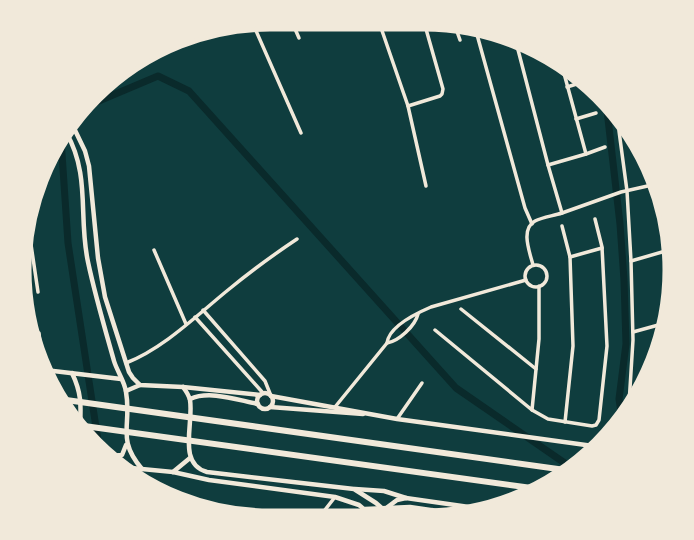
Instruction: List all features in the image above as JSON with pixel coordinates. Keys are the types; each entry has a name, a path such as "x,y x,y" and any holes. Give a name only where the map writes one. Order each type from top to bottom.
{"highway":[{"path":"68,400 559,469"},
{"path":"87,426 528,488"}],"main road":[{"path":"75,129 79,136 89,166 100,275 105,297 126,363 133,378 140,385"},
{"path":"69,137 82,172 87,260 126,392 127,443 133,459 142,469"},
{"path":"51,371 121,379"},
{"path":"72,373 79,388 81,399 80,419"},
{"path":"126,392 140,385 183,386 261,394 335,407 365,414 589,445"},
{"path":"183,386 190,399 190,458 198,468 207,472 354,489 384,491 406,498 467,507"},
{"path":"258,404 257,401 261,394"},
{"path":"190,399 196,396 207,395 258,404 265,409 270,407 347,414 365,414"},
{"path":"270,407 273,402 271,396"},
{"path":"116,456 122,455 127,443"},
{"path":"173,472 190,458"},
{"path":"133,468 173,472 209,480 335,496 353,502 365,510 385,510 410,507 432,510"},
{"path":"354,489 385,510"},
{"path":"385,510 397,500 406,498"}],"street":[{"path":"295,29 299,38"},
{"path":"381,29 408,106 426,186"},
{"path":"408,106 440,96 442,94 443,89 426,29"},
{"path":"255,30 301,133"},
{"path":"458,31 460,40"},
{"path":"477,35 525,208 532,224"},
{"path":"517,48 562,213"},
{"path":"564,74 586,154"},
{"path":"568,87 577,84"},
{"path":"576,119 596,113"},
{"path":"619,131 627,191 631,261 633,332 629,395"},
{"path":"548,165 605,147"},
{"path":"533,265 527,240 532,224 606,197 650,186"},
{"path":"434,330 532,410 548,419 592,426 596,425 599,420 607,346 602,248 595,219"},
{"path":"562,226 570,257 573,346 565,422"},
{"path":"126,363 145,354 186,324 252,270 296,238"},
{"path":"31,243 38,292"},
{"path":"570,257 602,248"},
{"path":"154,250 186,324"},
{"path":"631,261 664,251"},
{"path":"533,265 540,266 547,274 546,281 539,286 533,286 526,280 526,272 533,265"},
{"path":"335,407 387,343 390,335 410,316 418,314 434,306 526,280"},
{"path":"532,410 539,339 539,286"},
{"path":"462,309 536,369"},
{"path":"203,310 265,381 271,396"},
{"path":"387,343 395,341 415,322 418,314"},
{"path":"195,317 261,394"},
{"path":"633,332 658,325"},
{"path":"39,333 40,340"},
{"path":"397,419 422,383"},
{"path":"324,511 335,496"}],"waterway":[{"path":"99,101 158,76 189,91 456,388 566,464"},
{"path":"607,114 620,224 624,280 626,344 619,399 621,409"},
{"path":"62,148 68,243 98,438"}]}
